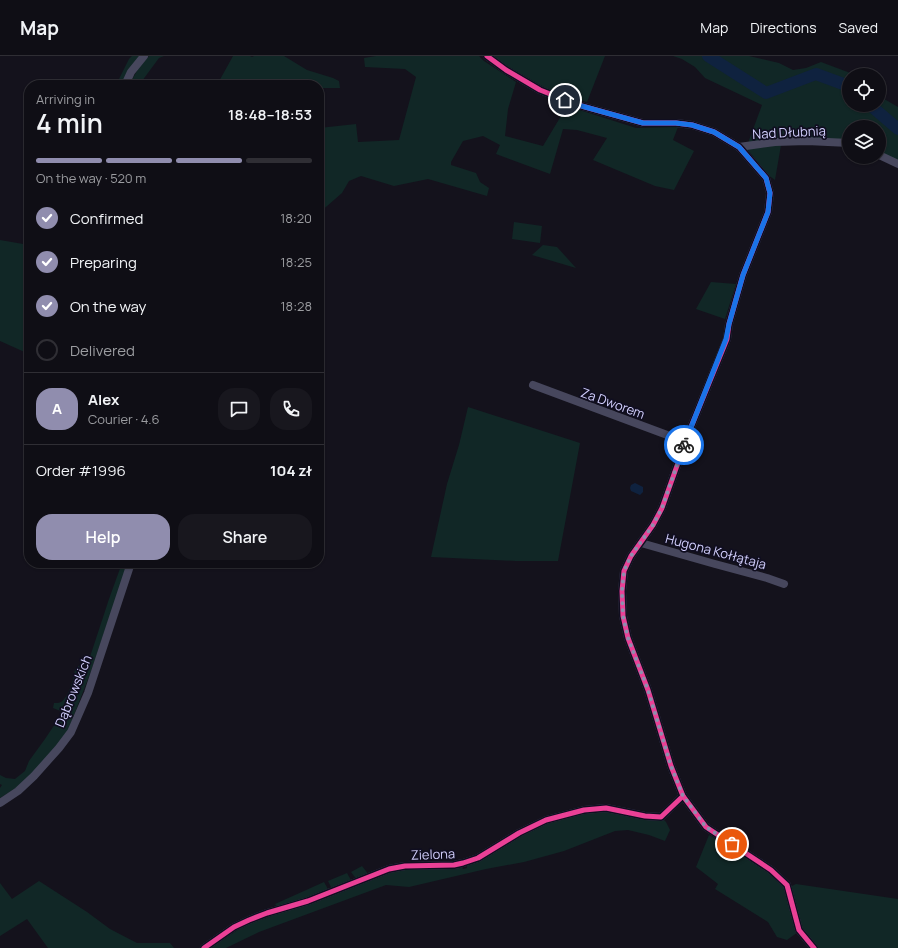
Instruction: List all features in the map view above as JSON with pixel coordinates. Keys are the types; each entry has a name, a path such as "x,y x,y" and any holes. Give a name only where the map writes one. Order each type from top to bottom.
{"street":[{"path":"128,80 144,56"},
{"name":"Nad Dłubnią","path":"487,56 506,70 540,90 578,105 643,123 676,123 692,125 714,132 739,147 774,142 807,140 842,142"},
{"path":"739,147 766,178 770,193 768,212 743,275 726,339 662,508 653,525 631,556 624,571 622,591 623,616 628,638 648,690 671,766 683,796 706,827 771,870 787,885 799,930 814,948"},
{"path":"886,158 898,164"},
{"name":"Za Dworem","path":"533,386 686,442"},
{"name":"Hugona Kołłątaja","path":"641,542 784,584"},
{"name":"Dąbrowskich","path":"0,803 18,791 34,776 71,732 88,693 129,568"},
{"name":"Zielona","path":"204,948 234,927 249,920 308,901 389,869 405,866 436,866 463,863 478,858 519,833 546,820 584,810 606,808 645,816 661,817 683,796"}],"green space":[{"path":"132,56 139,56 125,80 118,80"},
{"path":"149,56 164,56 159,58 143,80 132,80 138,69"},
{"path":"233,56 284,56 307,70 339,81 340,88 324,88 324,80 220,80"},
{"path":"376,56 479,56 484,61 516,82 508,109 505,136 543,146 567,106 636,128 678,127 673,140 694,151 674,190 655,186 593,160 607,138 577,130 563,129 550,174 496,154 500,145 483,136 463,141 451,162 451,165 476,173 480,182 489,188 487,196 428,179 394,186 361,176 349,181 342,193 324,209 324,127 356,124 358,142 399,140 416,77 405,69 365,67 364,58"},
{"path":"494,56 605,56 587,102 564,96 547,89 493,58"},
{"path":"673,56 749,56 779,63 793,70 806,68 821,62 842,70 842,112 886,112 886,100 898,107 898,161 886,156 886,120 842,120 842,140 748,143 762,105 705,78 695,67 682,59"},
{"path":"781,145 775,180 768,175 747,149"},
{"path":"514,222 542,226 540,243 512,239"},
{"path":"0,240 24,244 24,352 0,341"},
{"path":"543,245 557,247 576,268 532,255"},
{"path":"711,282 736,284 725,319 696,309"},
{"path":"468,407 580,443 558,561 516,561 431,557 447,484 459,445"},
{"path":"120,568 126,568 90,674 67,733 39,767 16,788 0,798 0,788 2,785 0,784 0,775 6,778 15,779 25,771 29,761 63,712 53,708 54,703 64,700 69,692 75,669 81,664 85,669 87,666"},
{"path":"598,810 662,818 670,830 665,841 628,830 615,831 564,851 524,862 486,869 409,887 386,885 259,932 226,948 210,948 251,923 308,903 391,870 461,866 463,869 467,868 466,864 542,825"},
{"path":"709,835 769,873 786,889 798,932 787,940 777,937 768,922 715,889 718,884 696,867"},
{"path":"362,866 369,875 357,880 351,872"},
{"path":"347,873 352,882 333,889 331,887 328,881"},
{"path":"39,881 87,912 110,929 137,943 170,943 174,948 48,948 27,919 0,936 0,883 12,899"},
{"path":"324,882 329,891 278,908 275,904"},
{"path":"796,884 898,899 898,948 818,948 802,928 790,887"}],"water":[{"path":"635,483 643,487 643,492 640,495 631,491 631,485"}],"waterway":[{"path":"708,56 766,93 816,74 842,84"},
{"path":"878,112 898,129"}],"cycle path":[{"path":"487,56 506,70 540,90 578,105 643,123 676,123 692,125 714,132 739,147 766,178 770,193 768,212 743,275 729,324 727,339 689,432 662,508 653,525 631,556 624,571 622,591 623,616 628,638 648,690 671,766 683,796 706,827 771,870 787,885 799,930 814,948"},
{"path":"204,948 234,927 249,920 308,901 389,869 405,866 454,865 463,863 478,858 519,833 546,820 584,810 606,808 645,816 661,817 683,796"}],"way so far":[{"path":"684,445 662,508 653,525 631,556 624,571 622,591 623,616 628,638 648,690 671,766 683,796 706,827 732,844"}],"route":[{"path":"565,100 643,123 676,123 692,125 714,132 739,147 766,178 770,193 768,212 743,275 726,339 684,445"}]}
